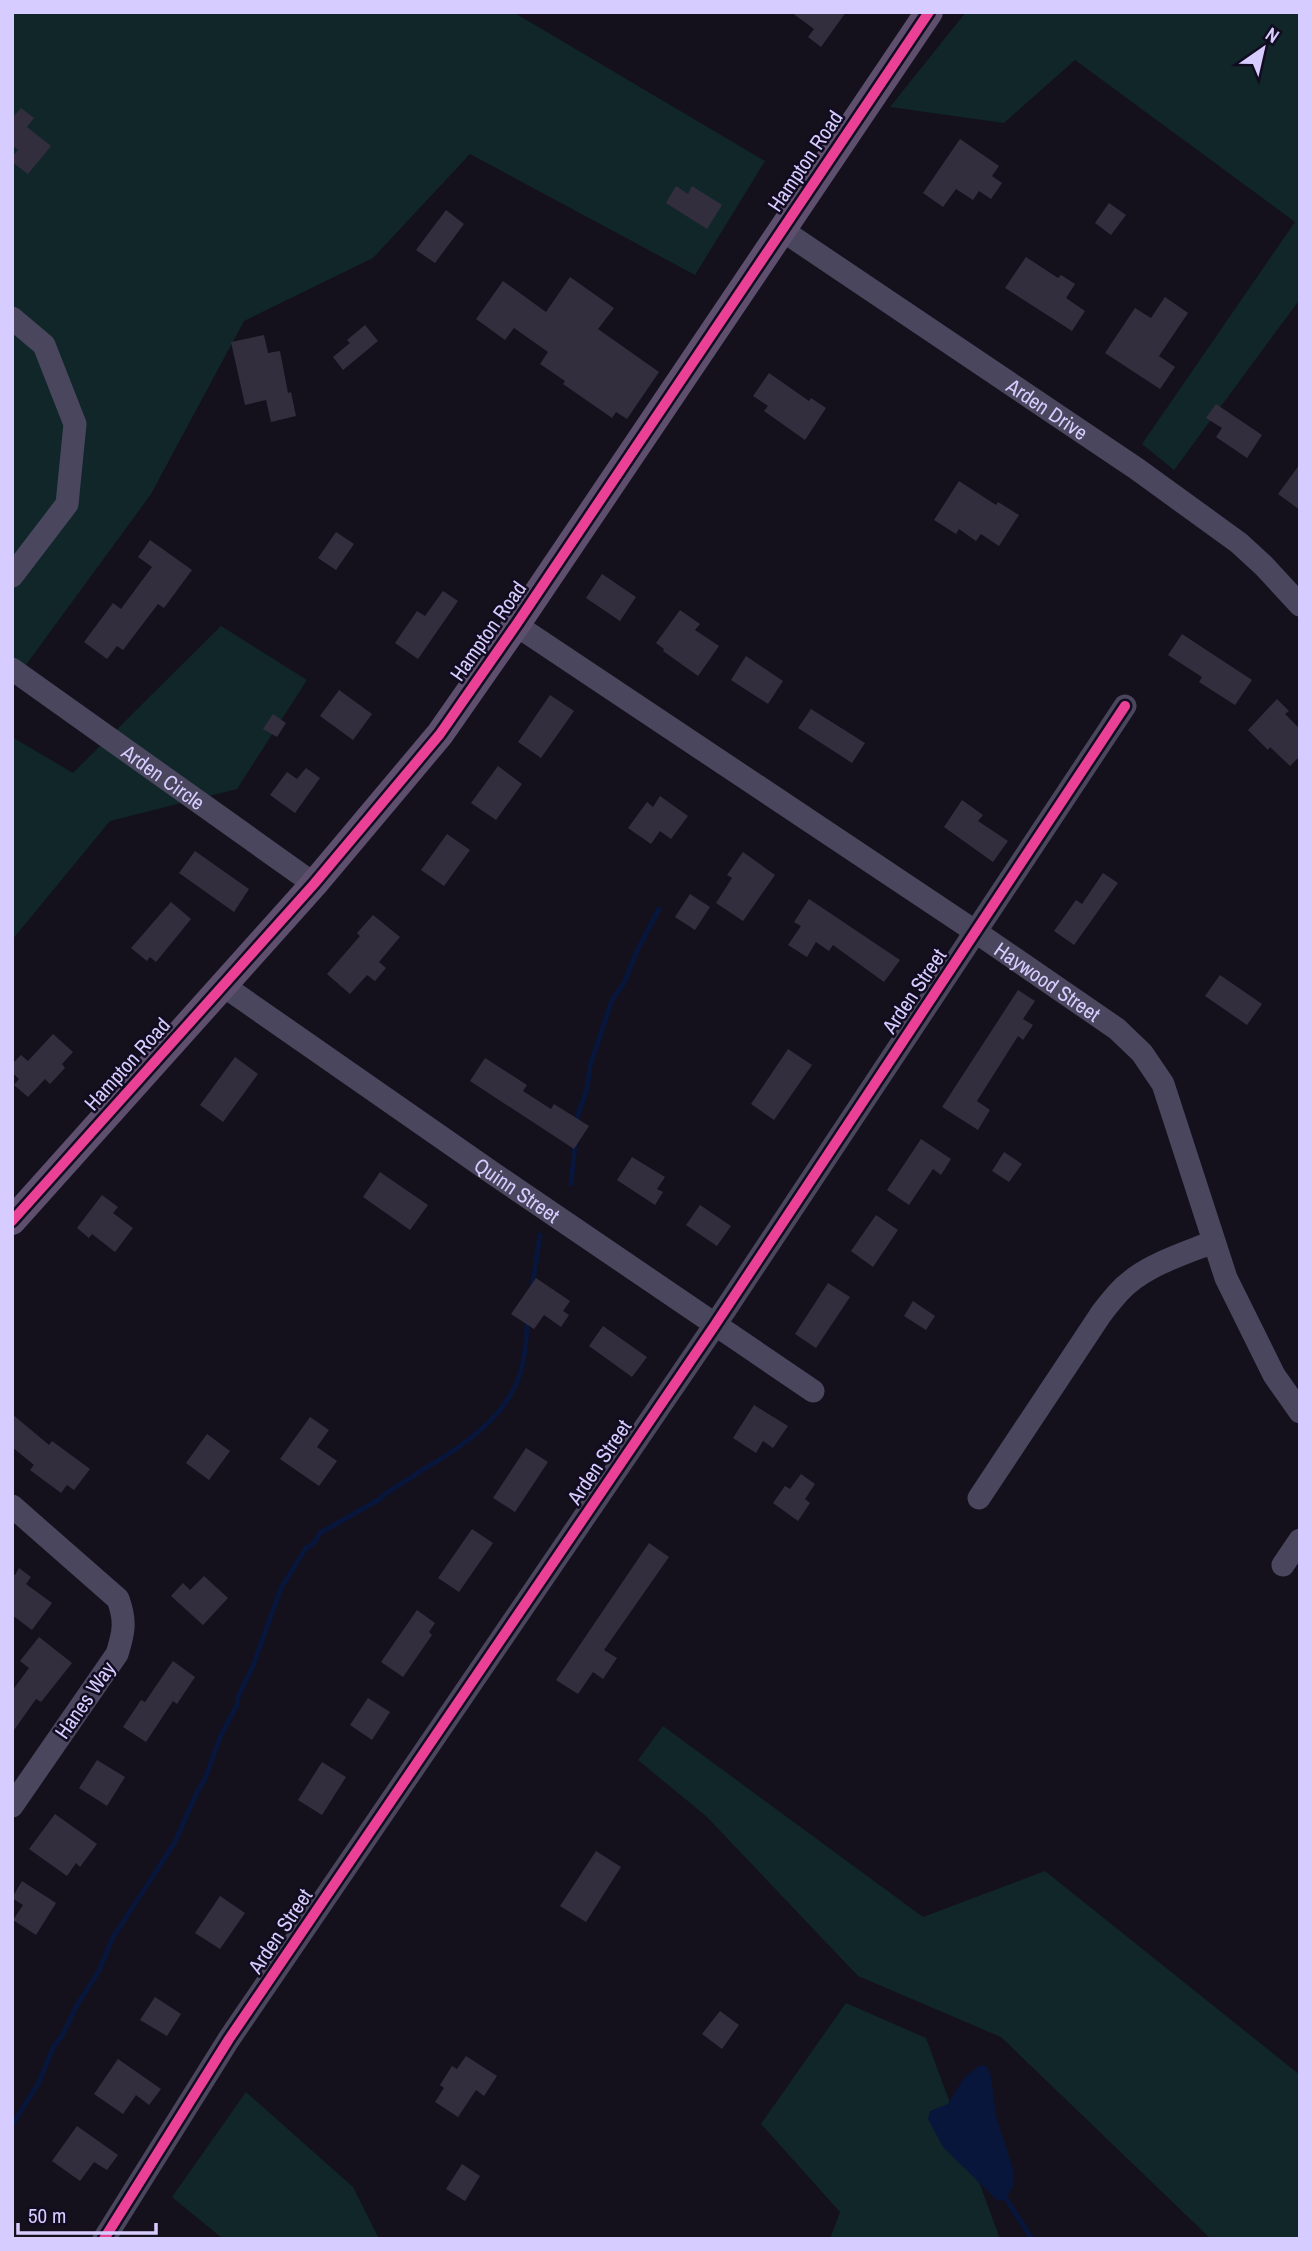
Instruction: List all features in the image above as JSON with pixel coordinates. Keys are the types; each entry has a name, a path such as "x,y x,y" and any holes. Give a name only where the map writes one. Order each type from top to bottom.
{"main road":[{"name":"Hampton Road","path":"12,1221 314,884 440,734 929,12"}],"street":[{"name":"Arden Drive","path":"782,230 1137,469 1229,536 1264,566 1300,605"},
{"path":"12,318 44,345 75,424 67,504 12,576"},
{"name":"Haywood Street","path":"516,625 976,932 1117,1029 1142,1053 1163,1084 1226,1278 1274,1375 1300,1412"},
{"name":"Arden Circle","path":"12,669 314,884"},
{"name":"Arden Street","path":"104,2239 229,2039 715,1325 1125,706"},
{"name":"Quinn Street","path":"224,986 813,1391"},
{"path":"979,1498 1119,1291 1163,1262 1213,1242"},
{"name":"Hanes Way","path":"12,1506 118,1599 124,1616 117,1654 12,1806"},
{"path":"1283,1565 1300,1540"}],"green space":[{"path":"12,12 513,12 765,161 695,275 470,154 373,258 244,321 151,494 12,684"},
{"path":"966,12 1300,12 1300,299 1174,470 1142,444 1295,222 1075,60 1004,123 890,107"},
{"path":"221,626 307,680 237,789 110,821 12,940 12,737 73,773"},
{"path":"663,1726 923,1917 1045,1871 1300,2075 1300,2239 1211,2239 1001,2037 858,1976 707,1817 638,1760"},
{"path":"846,2003 926,2038 1000,2239 830,2239 840,2212 761,2124"},
{"path":"246,2092 353,2187 379,2239 223,2239 172,2197"}],"water":[{"path":"980,2065 987,2066 991,2076 996,2116 1013,2169 1014,2184 1006,2199 998,2201 943,2147 928,2119 930,2111 948,2104 964,2078"}],"building":[{"path":"791,12 846,12 821,47 808,37 814,29"},
{"path":"21,108 34,118 27,127 51,146 28,174 12,162 12,157 18,150 12,145 12,114 14,116"},
{"path":"960,139 999,166 992,176 1002,183 991,199 979,191 973,200 956,189 943,207 923,193"},
{"path":"676,186 688,194 692,186 722,205 707,229 666,203"},
{"path":"1109,203 1126,215 1111,235 1095,223"},
{"path":"446,210 464,224 435,263 416,250"},
{"path":"1026,257 1058,278 1061,275 1075,284 1066,298 1085,311 1072,331 1005,288"},
{"path":"570,277 614,308 598,329 659,372 627,419 616,412 612,418 563,384 565,381 540,364 548,352 514,328 505,340 476,319 503,281 546,312"},
{"path":"1165,297 1188,313 1159,356 1175,367 1160,389 1105,353 1135,308 1151,318"},
{"path":"365,325 378,341 343,370 333,357 350,343 347,340"},
{"path":"264,335 268,353 280,351 288,393 291,392 296,416 271,422 266,400 245,405 231,342"},
{"path":"769,373 809,401 811,398 826,408 805,440 764,411 768,406 753,396"},
{"path":"1216,404 1262,435 1247,458 1216,437 1222,428 1206,418"},
{"path":"1300,464 1300,510 1278,494"},
{"path":"959,481 996,505 998,502 1019,515 999,546 981,534 976,541 959,529 956,534 934,520"},
{"path":"336,532 354,544 336,570 318,558"},
{"path":"150,540 192,570 164,608 158,604 123,650 117,646 107,659 84,642 113,603 121,609 152,567 138,557"},
{"path":"602,574 636,597 620,621 586,598"},
{"path":"443,591 458,601 418,659 395,643 417,611 425,616"},
{"path":"680,610 700,624 695,630 719,646 698,676 656,643"},
{"path":"1182,634 1252,680 1235,705 1199,682 1202,677 1168,655"},
{"path":"746,656 783,681 768,704 731,680"},
{"path":"339,690 372,714 353,740 320,716"},
{"path":"550,695 574,711 541,758 518,742"},
{"path":"1277,699 1289,711 1285,714 1300,729 1300,756 1290,766 1270,747 1268,750 1248,730"},
{"path":"811,709 865,743 852,763 798,728"},
{"path":"273,714 286,723 277,737 263,729"},
{"path":"498,766 522,784 496,820 471,803"},
{"path":"306,768 320,778 295,813 270,795 287,772 297,779"},
{"path":"660,796 688,816 671,839 660,831 651,844 628,828 647,802 653,807"},
{"path":"962,800 983,815 978,821 1008,841 993,862 944,827"},
{"path":"447,834 470,850 444,886 421,870"},
{"path":"195,851 249,889 234,912 179,873"},
{"path":"743,852 775,875 743,921 716,903 732,878 727,875"},
{"path":"1103,873 1118,883 1074,945 1054,931 1076,900 1082,904"},
{"path":"690,894 710,907 695,930 675,917"},
{"path":"809,899 900,960 884,982 833,945 829,951 816,942 807,957 788,945 801,926 794,922"},
{"path":"171,902 191,919 156,962 150,957 147,961 131,948"},
{"path":"373,915 400,937 379,962 386,968 375,981 367,975 350,994 327,974 360,936 357,933"},
{"path":"1220,975 1262,1004 1247,1025 1205,996"},
{"path":"1018,990 1035,1001 1023,1019 1033,1025 1023,1040 1018,1036 977,1101 990,1110 978,1130 942,1107"},
{"path":"53,1034 73,1052 62,1064 65,1068 50,1084 45,1079 28,1097 14,1085 19,1079 12,1072 12,1064 21,1055 28,1061"},
{"path":"788,1049 812,1065 774,1120 751,1104"},
{"path":"235,1057 258,1074 223,1122 200,1105"},
{"path":"485,1058 527,1085 523,1091 551,1109 554,1104 589,1126 574,1149 470,1081"},
{"path":"921,1139 951,1159 941,1175 933,1169 909,1205 887,1190"},
{"path":"1004,1152 1022,1164 1009,1182 992,1171"},
{"path":"632,1157 665,1177 657,1189 663,1192 655,1205 617,1180"},
{"path":"380,1172 428,1205 410,1230 363,1197"},
{"path":"102,1195 118,1207 113,1213 133,1228 115,1252 92,1234 89,1238 77,1228"},
{"path":"700,1205 731,1226 717,1246 686,1225"},
{"path":"876,1215 898,1230 873,1267 851,1251"},
{"path":"536,1278 570,1301 563,1311 569,1315 561,1327 544,1315 534,1329 511,1314"},
{"path":"828,1283 850,1297 816,1348 795,1334"},
{"path":"913,1301 935,1316 926,1330 904,1316"},
{"path":"603,1326 647,1357 632,1377 589,1346"},
{"path":"754,1405 788,1426 773,1448 763,1441 756,1453 733,1438"},
{"path":"12,1414 49,1445 52,1441 90,1469 74,1490 67,1485 61,1493 30,1470 34,1465 12,1447"},
{"path":"310,1417 329,1430 317,1447 337,1461 319,1486 280,1459"},
{"path":"207,1434 230,1451 209,1480 186,1463"},
{"path":"526,1448 548,1462 515,1512 493,1498"},
{"path":"801,1474 815,1484 805,1499 810,1503 798,1521 773,1503 785,1486 790,1489"},
{"path":"472,1529 493,1543 459,1592 438,1578"},
{"path":"649,1543 669,1557 604,1650 617,1658 603,1679 593,1672 578,1694 556,1680"},
{"path":"19,1568 31,1577 26,1584 52,1603 32,1630 12,1615 12,1573 15,1575"},
{"path":"204,1576 228,1598 203,1625 171,1596 183,1583 190,1590"},
{"path":"417,1610 435,1623 429,1632 432,1635 403,1677 381,1662"},
{"path":"39,1637 72,1663 41,1702 36,1699 12,1733 12,1691 29,1668 20,1661"},
{"path":"173,1661 195,1677 177,1704 173,1701 146,1742 123,1727 141,1700 145,1702"},
{"path":"368,1698 390,1712 372,1740 350,1725"},
{"path":"97,1760 125,1777 107,1806 79,1788"},
{"path":"322,1762 346,1777 322,1815 298,1800"},
{"path":"55,1814 97,1844 80,1867 76,1863 67,1876 29,1849"},
{"path":"596,1851 621,1867 586,1922 560,1906"},
{"path":"22,1881 56,1903 36,1935 13,1920 23,1905 12,1898"},
{"path":"220,1896 245,1913 220,1949 195,1933"},
{"path":"155,1997 181,2014 167,2036 140,2020"},
{"path":"720,2011 739,2025 722,2049 702,2034"},
{"path":"466,2056 497,2076 484,2096 476,2090 458,2117 435,2102 444,2088 440,2085 452,2066 457,2069"},
{"path":"118,2059 161,2089 149,2105 136,2095 123,2114 94,2094"},
{"path":"77,2126 118,2155 107,2170 94,2162 80,2181 52,2161"},
{"path":"462,2164 480,2176 465,2201 446,2189"}],"waterway":[{"path":"577,1123 587,1089 590,1066 612,1000 624,983 659,909"},
{"path":"571,1184 575,1144"},
{"path":"532,1288 540,1235"},
{"path":"12,2125 38,2084 54,2046 99,1971 112,1939 175,1842 204,1781 221,1735 237,1705 281,1588 306,1548 313,1544 320,1533 380,1499 455,1449 491,1420 502,1408 517,1382 523,1361 528,1318"},
{"path":"1003,2194 1032,2239"}],"cycle path":[{"path":"12,1221 314,884 440,734 929,12"},
{"path":"104,2239 229,2039 715,1325 1125,706"}]}
